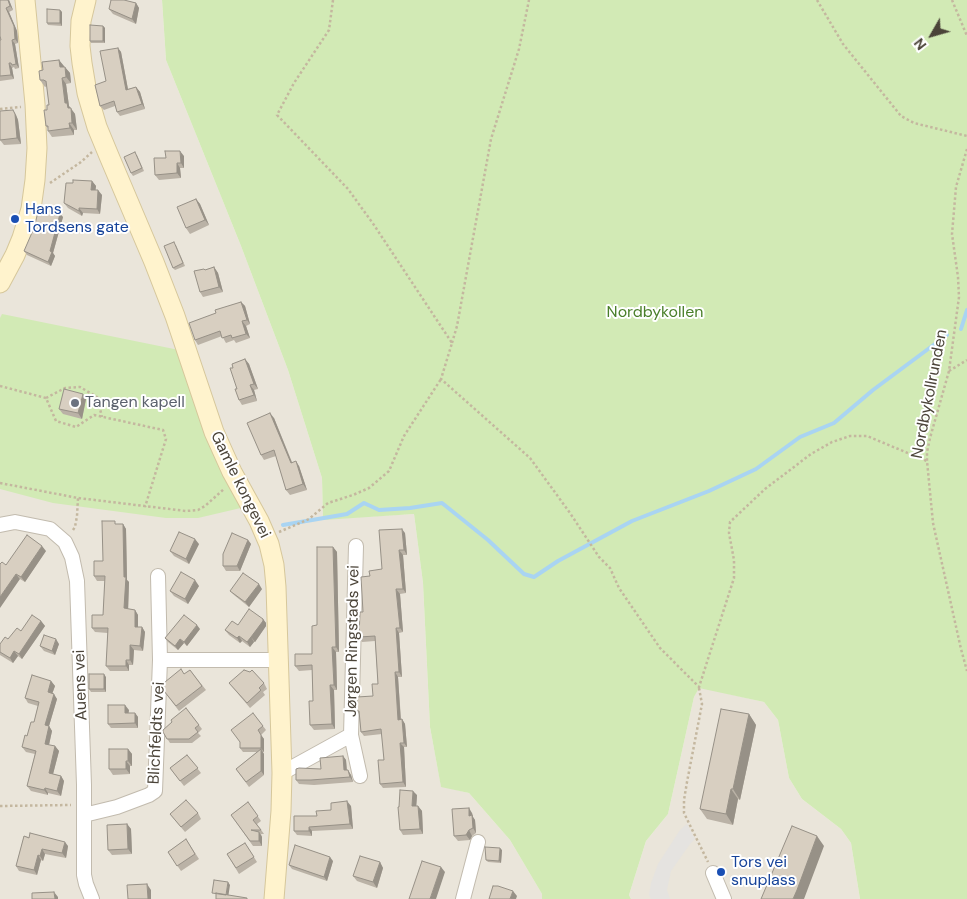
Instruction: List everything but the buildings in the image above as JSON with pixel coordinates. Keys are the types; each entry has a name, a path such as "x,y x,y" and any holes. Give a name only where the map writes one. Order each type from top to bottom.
{"main road":[{"path":"0,283 22,238 34,195 37,148 36,125 25,0"},
{"name":"Gamle kongevei","path":"86,0 80,33 82,63 87,93 97,127 176,316 214,432 237,482 255,513 271,552 276,579 282,773 274,899"}],"street":[{"path":"0,525 15,522 34,525 50,530 65,542"},
{"name":"Auens vei","path":"65,542 72,557 77,581 84,810 84,875 92,899"},
{"name":"Jørgen Ringstads vei","path":"356,546 351,736 360,776"},
{"name":"Blichfeldts vei","path":"84,810 117,807 150,795 154,791 160,660 158,576"},
{"name":"Blichfeldts vei","path":"160,660 279,660"},
{"name":"Jørgen Ringstads vei","path":"282,773 351,736"},
{"path":"463,899 478,842"},
{"path":"713,872 724,899"},
{"path":"274,899 280,899"}],"path":[{"path":"333,0 329,30 294,83 277,115 348,188 452,343"},
{"path":"266,537 309,519 328,503 369,488 389,471 404,436 441,379 457,326 491,139 519,49 529,0"},
{"path":"817,0 843,44 901,116 914,123 967,136"},
{"path":"952,0 967,36"},
{"path":"0,109 22,107"},
{"path":"34,195 87,158 92,149"},
{"name":"Nordbykollrunden","path":"967,149 956,187 952,234 959,297 949,371 927,452 932,523 967,671"},
{"path":"949,371 967,360"},
{"path":"441,379 530,458 599,557 610,568 619,588 660,648 699,688"},
{"path":"0,386 46,398 65,388 80,387 97,397 102,416"},
{"path":"46,398 56,421 76,426 94,415 163,430 166,439 146,507"},
{"path":"713,872 684,813 684,800 702,704 699,688 734,578 734,560 729,533 730,522 765,489 811,454 832,442 850,436 867,436 927,461"},
{"path":"0,482 78,498 186,511 198,510 228,486 237,482"},
{"path":"65,542 75,527 78,498"},
{"path":"0,806 84,810"}],"shaded area":[{"path":"0,0 162,0 166,60 241,246 288,370 322,478 323,519 414,514 423,583 430,727 441,786 469,793 510,840 542,894 542,899 0,899"},
{"path":"699,687 764,702 778,720 789,778 802,799 841,829 851,843 860,899 631,899 629,895 646,841 668,814 694,697"},
{"path":"687,824 695,839 671,871 667,890 670,899 651,899 649,895 651,883 658,864 680,830"}],"green space":[{"name":"Nordbykollen","path":"162,0 967,0 967,899 860,899 851,843 841,829 802,799 789,778 778,720 764,702 699,688 694,697 668,814 646,841 629,895 631,899 542,899 542,894 510,840 469,793 441,787 430,727 423,583 414,514 323,520 322,478 288,370 241,246 166,60"},
{"path":"2,314 179,350 245,507 198,518 166,518 53,503 0,489 0,318"}],"waterway":[{"path":"961,329 967,310"},
{"path":"283,525 347,514 364,503 379,510 442,503 488,540 524,574 534,577 558,561 632,521 709,491 756,469 800,437 834,423 873,390 947,335"}],"place":[{"name":"Hans Tordsens gate","path":"15,219"},
{"name":"Tangen kapell","path":"75,403"},
{"name":"Tors vei snuplass","path":"721,872"}]}
